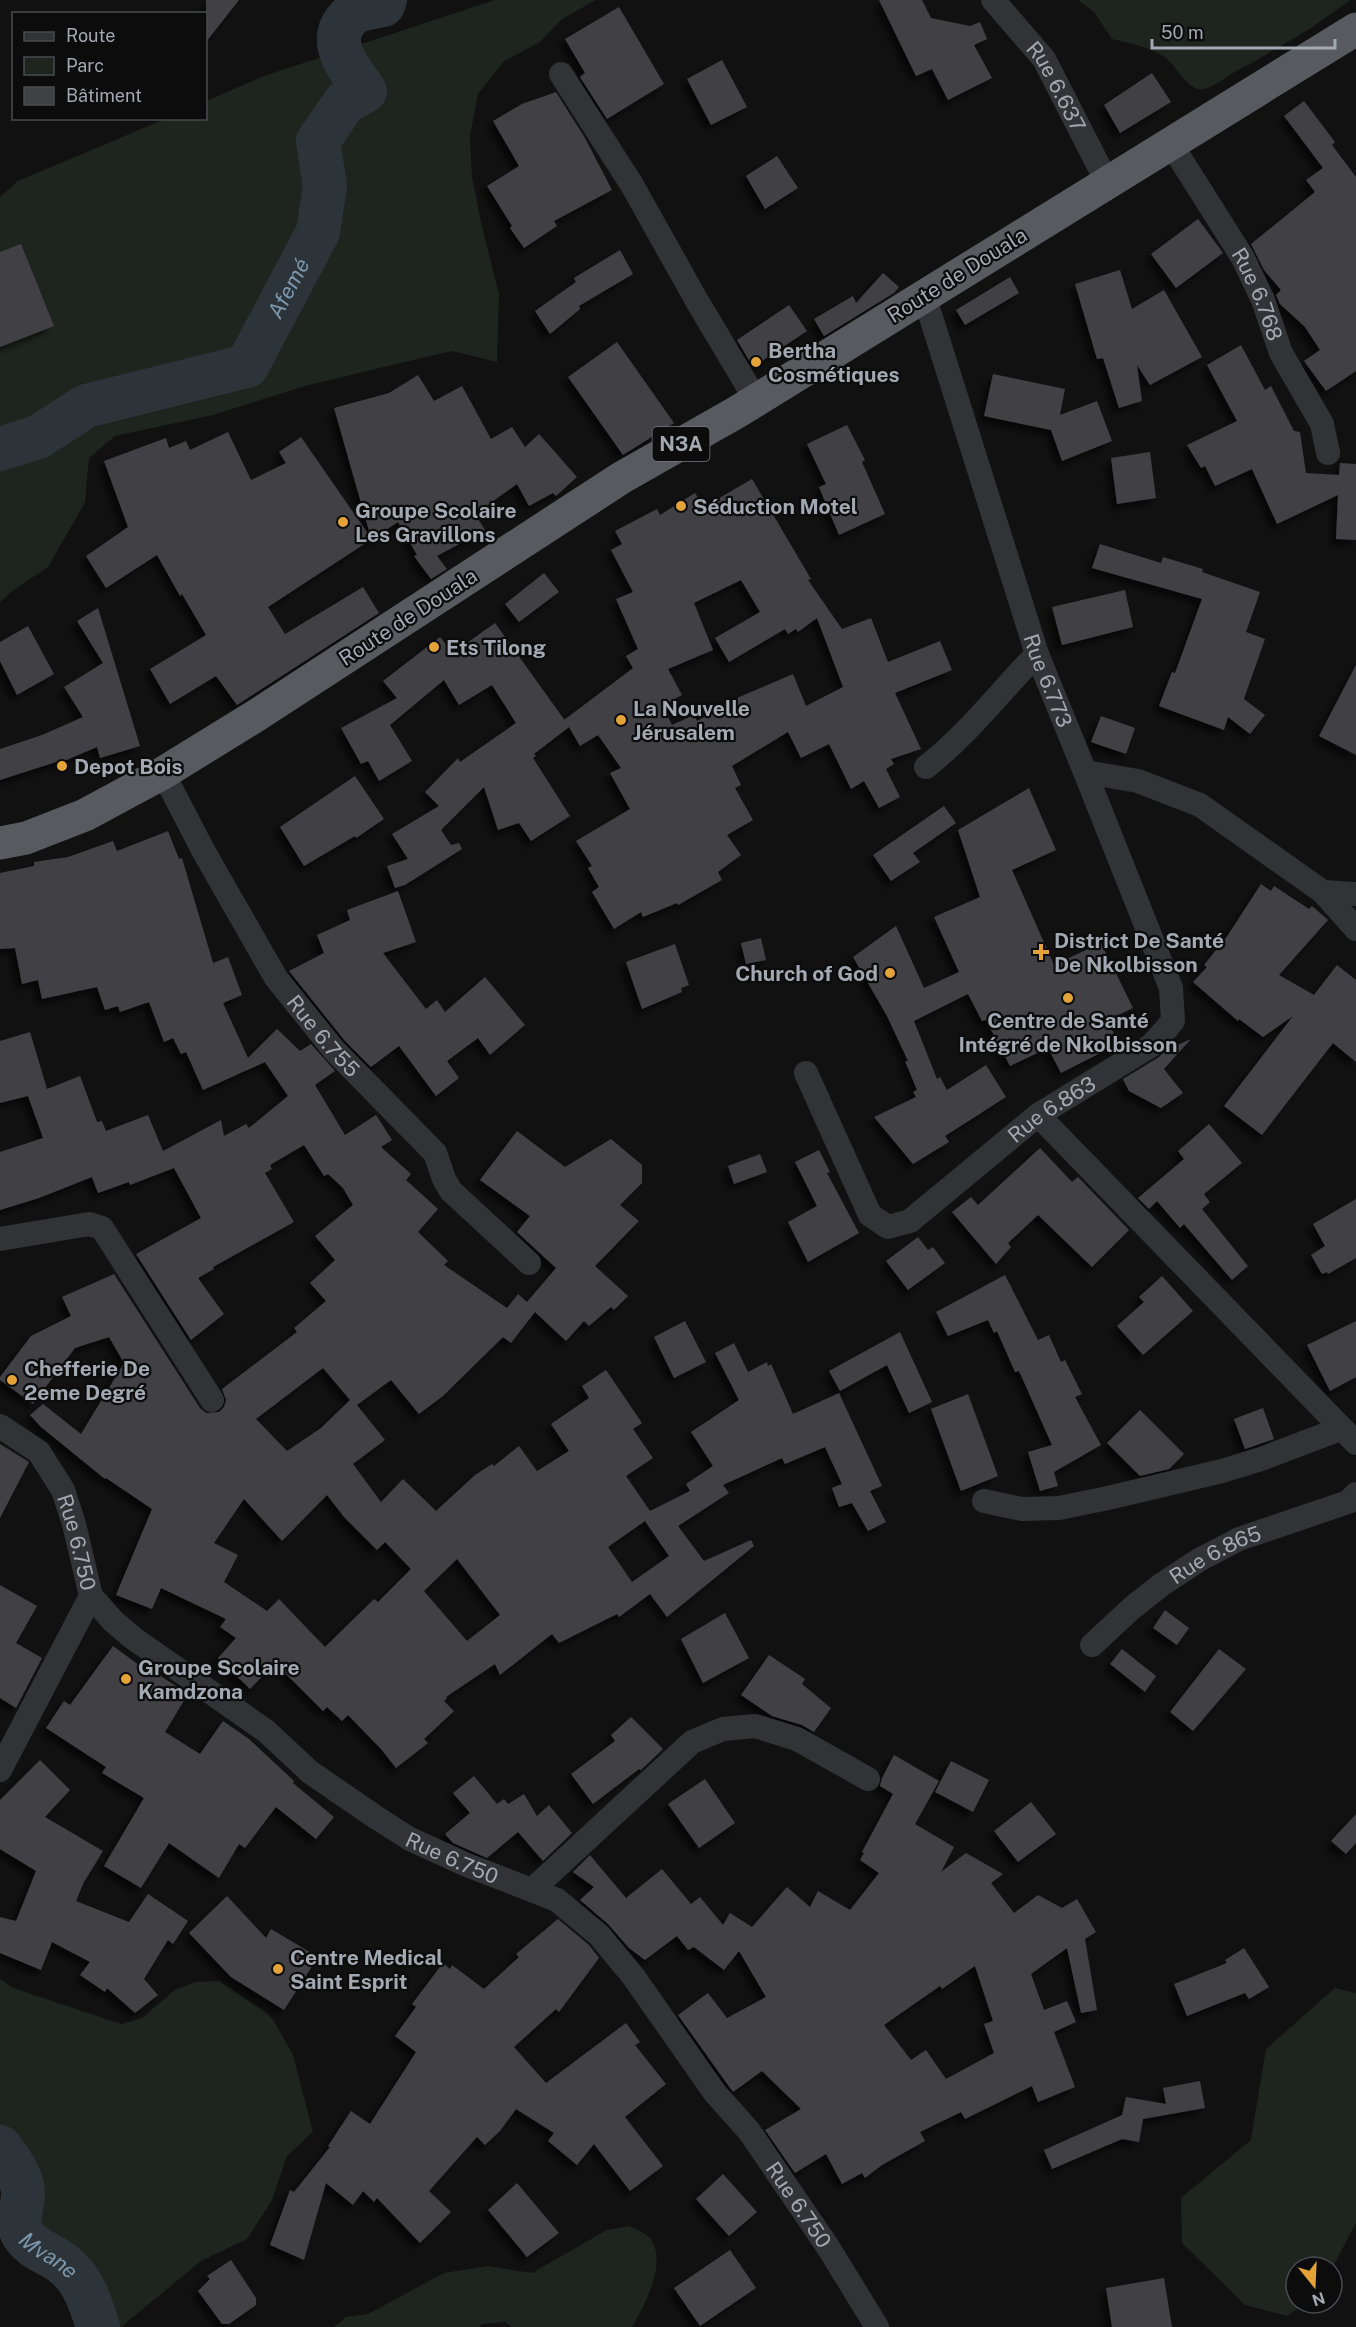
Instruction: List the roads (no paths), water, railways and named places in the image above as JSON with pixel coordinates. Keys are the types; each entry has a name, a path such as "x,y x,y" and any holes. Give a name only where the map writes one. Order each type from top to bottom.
{"highway":[{"name":"Route de Douala","path":"0,843 26,838 85,815 163,773 257,715 621,478 756,400 1356,29"}],"street":[{"name":"Rue 6.637","path":"993,0 1044,59 1107,182"},
{"path":"561,74 632,185 756,400"},
{"name":"Rue 6.768","path":"1171,144 1243,258 1263,300 1281,353 1322,424 1328,453"},
{"name":"Rue 6.773","path":"924,295 1037,654 1085,772"},
{"path":"926,767 979,720 1009,683 1037,654"},
{"path":"1085,772 1138,781 1200,805 1323,892 1356,929"},
{"name":"Rue 6.863","path":"806,1073 870,1215 888,1227 910,1221 1038,1115 1152,1045 1173,1021 1171,988 1085,772"},
{"name":"Rue 6.755","path":"163,773 204,852 276,978 334,1050 435,1153 451,1191 530,1263"},
{"path":"1323,892 1356,894"},
{"path":"984,1501 1022,1509 1059,1508 1222,1471 1348,1436 1038,1115"},
{"path":"0,1239 89,1224 102,1228 212,1400"},
{"name":"Rue 6.750","path":"0,1426 39,1452 63,1490 74,1524 91,1596 113,1621 133,1638 266,1731 310,1772 377,1818 410,1839 557,1900 599,1935 633,1976 715,2093 749,2131 828,2247 877,2327"},
{"name":"Rue 6.865","path":"1092,1645 1147,1597 1199,1560 1239,1539 1348,1502 1356,1494"},
{"path":"0,1770 91,1596"},
{"path":"533,1889 692,1742 723,1729 755,1726 797,1739 868,1779"}],"waterway":[{"name":"Afemé","path":"0,449 38,437 86,406 247,366 318,232 325,186 318,141 345,102 365,91 342,54 339,44 340,34 352,14 362,9 383,5 385,0"},
{"name":"Mvane","path":"0,2147 14,2168 22,2186 23,2197 19,2223 22,2233 30,2243 62,2263 76,2276 89,2301 98,2327"}],"place":[{"name":"Bertha Cosmétiques","path":"756,362"},
{"name":"Séduction Motel","path":"681,506"},
{"name":"Groupe Scolaire Les Gravillons","path":"343,522"},
{"name":"Ets Tilong","path":"434,647"},
{"name":"La Nouvelle Jérusalem","path":"621,720"},
{"name":"Depot Bois","path":"62,766"},
{"name":"District De Santé De Nkolbisson","path":"1041,952"},
{"name":"Church of God","path":"890,973"},
{"name":"Centre de Santé Intégré de Nkolbisson","path":"1068,998"},
{"name":"Chefferie De 2eme Degré","path":"12,1380"},
{"name":"Groupe Scolaire Kamdzona","path":"126,1679"},
{"name":"Centre Medical Saint Esprit","path":"278,1969"}]}
